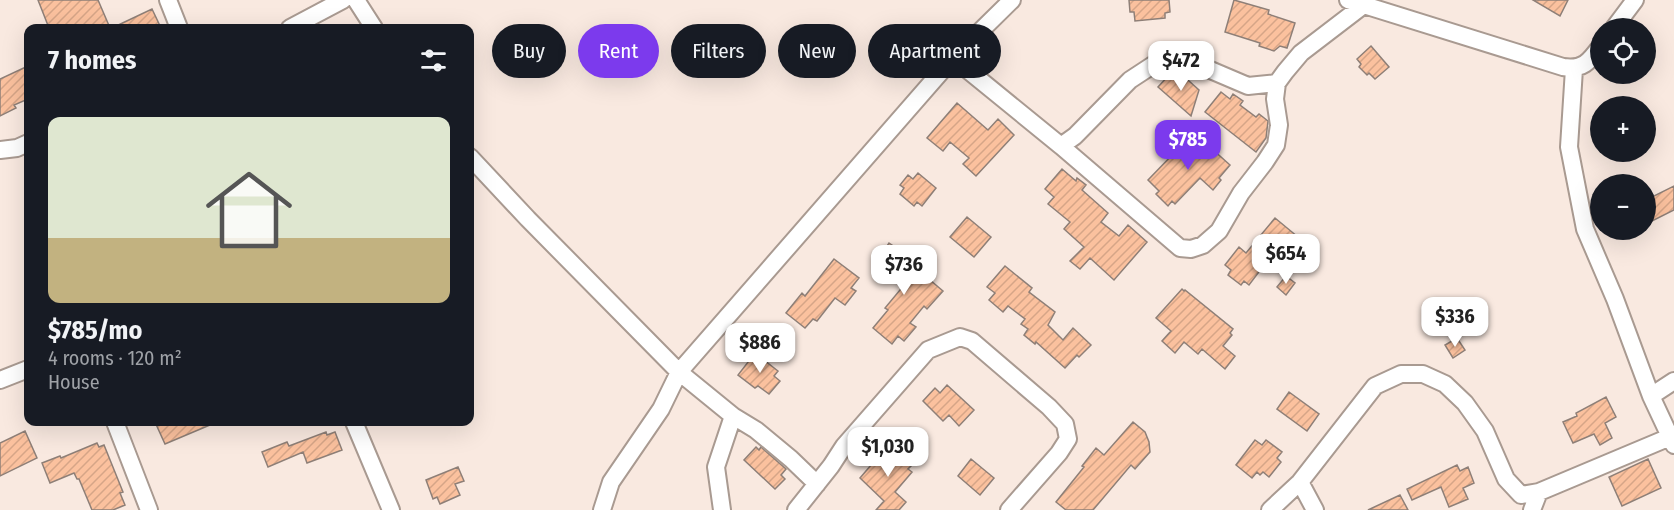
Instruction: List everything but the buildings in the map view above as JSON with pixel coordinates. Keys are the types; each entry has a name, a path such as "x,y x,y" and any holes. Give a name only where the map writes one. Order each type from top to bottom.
{"street":[{"path":"168,0 177,24"},
{"path":"298,24 343,0"},
{"path":"356,0 371,24"},
{"path":"988,24 1012,0"},
{"path":"1348,0 1555,66 1574,69 1590,60"},
{"path":"1622,18 1635,0"},
{"path":"978,78 1180,248 1191,249 1203,245 1219,231 1242,193 1276,145 1279,125 1275,99 1276,83 1300,53 1365,4"},
{"path":"1061,146 1076,136 1130,80 1162,59 1169,57 1187,60 1248,86 1276,83"},
{"path":"1270,510 1300,482 1376,386 1401,374 1423,374 1445,384 1465,403 1485,431 1506,479 1521,495 1539,492 1672,441 1651,396 1615,299 1585,229 1569,147 1574,69"},
{"path":"602,510 611,482 661,410 679,372 936,78"},
{"path":"0,150 24,145"},
{"path":"474,164 679,372 733,416 756,430 817,484"},
{"path":"796,510 844,446 928,350 960,337 972,341 1049,407 1065,424 1068,439 1059,453 1009,510"},
{"path":"0,380 24,371"},
{"path":"1651,396 1674,381"},
{"path":"722,510 716,467 733,416"},
{"path":"117,426 149,510"},
{"path":"356,426 391,510"},
{"path":"1300,482 1315,510"},
{"path":"1532,510 1539,492"}]}
